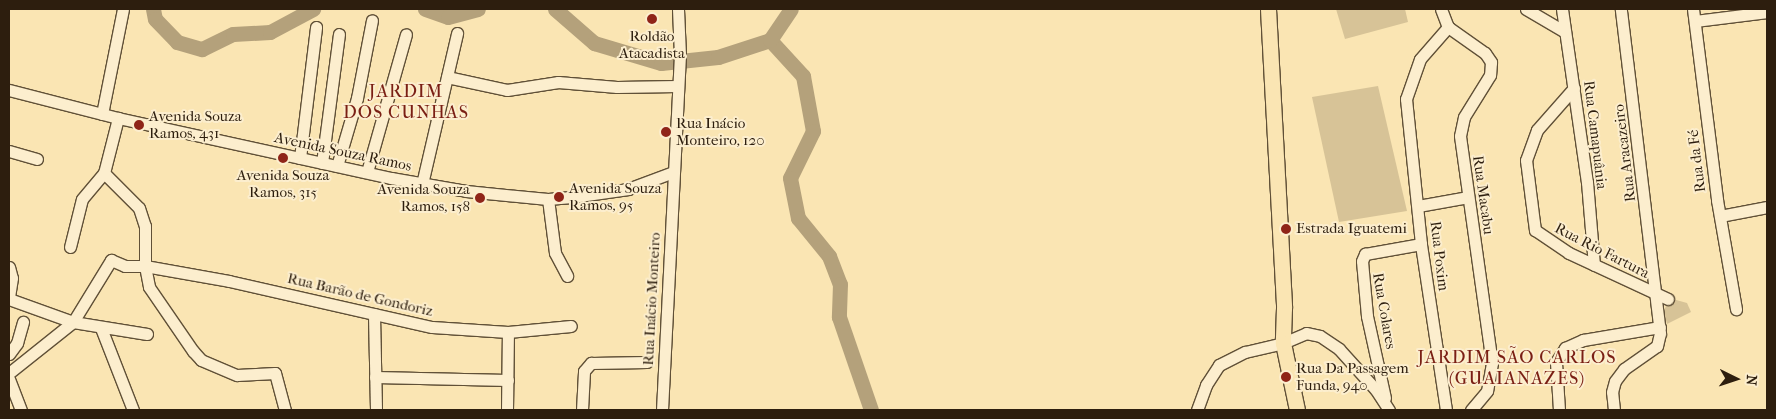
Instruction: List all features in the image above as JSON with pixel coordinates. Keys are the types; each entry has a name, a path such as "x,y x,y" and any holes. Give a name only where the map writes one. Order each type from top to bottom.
{"main road":[{"path":"1268,9 1286,337 1297,410"},
{"path":"1286,337 1306,410"}],"street":[{"path":"102,114 123,9"},
{"name":"Rua Inácio Monteiro","path":"662,410 672,172 680,56 678,9"},
{"path":"1441,9 1448,27"},
{"path":"1526,9 1565,32"},
{"name":"Rua Camapuânia","path":"1562,9 1574,88 1594,265"},
{"name":"Rua Aracazeiro","path":"1621,9 1660,328"},
{"name":"Rua da Fé","path":"1693,9 1720,216 1736,309"},
{"path":"1696,21 1767,12"},
{"path":"337,166 357,98 372,20"},
{"path":"300,158 316,27"},
{"name":"Rua Macabu","path":"1448,27 1485,53 1492,62 1490,75 1461,124 1468,197 1492,363 1488,391 1471,410"},
{"name":"Rua Poxim","path":"1446,410 1421,244 1406,98 1414,70 1448,27"},
{"path":"422,184 456,33"},
{"path":"322,163 339,34"},
{"path":"367,172 406,34"},
{"path":"447,77 507,90 558,82 617,87 677,86"},
{"name":"Rua Rio Fartura","path":"1574,88 1535,134 1526,160 1526,177 1536,233 1594,265 1668,299"},
{"name":"Avenida Souza Ramos","path":"9,90 118,118 422,184 548,199 628,189 672,172"},
{"path":"70,247 82,199 104,173 118,118"},
{"path":"9,151 37,159"},
{"path":"104,173 132,198 141,213 146,236 145,266 153,296 201,360 237,375 274,372 277,375 285,410"},
{"path":"1418,206 1468,197"},
{"path":"548,199 555,253 567,276"},
{"path":"1720,216 1767,207"},
{"name":"Rua Colares","path":"1388,406 1363,286 1361,266 1365,254 1421,244"},
{"name":"Rua Barão de Gondoriz","path":"73,322 110,260 125,266 145,266 447,329 508,332 571,326"},
{"path":"9,267 12,278 9,297 73,322 147,334"},
{"path":"374,314 376,410"},
{"path":"23,322 11,351 27,359"},
{"path":"9,373 73,322"},
{"path":"101,328 133,410"},
{"path":"1558,410 1556,366 1565,348 1583,340 1660,328 1657,346 1624,369 1615,380 1612,392 1614,410"},
{"path":"507,410 508,332"},
{"path":"1198,410 1200,397 1219,365 1245,352 1286,337 1306,333 1320,336 1339,349 1388,406"},
{"path":"582,410 584,371 591,363 646,362"},
{"path":"375,377 508,380"},
{"path":"9,379 21,410"},
{"path":"1200,397 1209,410"}],"shaded area":[{"path":"1336,9 1405,9 1408,22 1345,39"},
{"path":"1378,86 1407,211 1339,222 1312,97"},
{"path":"1669,298 1687,303 1691,312 1667,324 1664,311"}],"waterway":[{"path":"153,9 155,19 177,42 202,49 233,34 270,32 313,9"},
{"path":"425,9 448,17 478,9"},
{"path":"555,9 594,43 661,63 718,57 770,40"},
{"path":"770,40 791,9"},
{"path":"770,40 803,76 813,131 790,178 798,218 829,256 840,284 839,317 871,410"}],"place":[{"name":"Roldão Atacadista","path":"652,19"},
{"name":"Avenida Souza Ramos, 431","path":"139,125"},
{"name":"Rua Inácio Monteiro, 120","path":"666,132"},
{"name":"Avenida Souza Ramos, 315","path":"283,158"},
{"name":"Avenida Souza Ramos, 95","path":"559,197"},
{"name":"Avenida Souza Ramos, 158","path":"480,198"},
{"name":"Estrada Iguatemi","path":"1286,229"},
{"name":"Rua Da Passagem Funda, 940","path":"1286,377"}],"district":[{"name":"JARDIM DOS CUNHAS","path":"406,104"},
{"name":"JARDIM SÃO CARLOS (GUAIANAZES)","path":"1517,369"}]}
